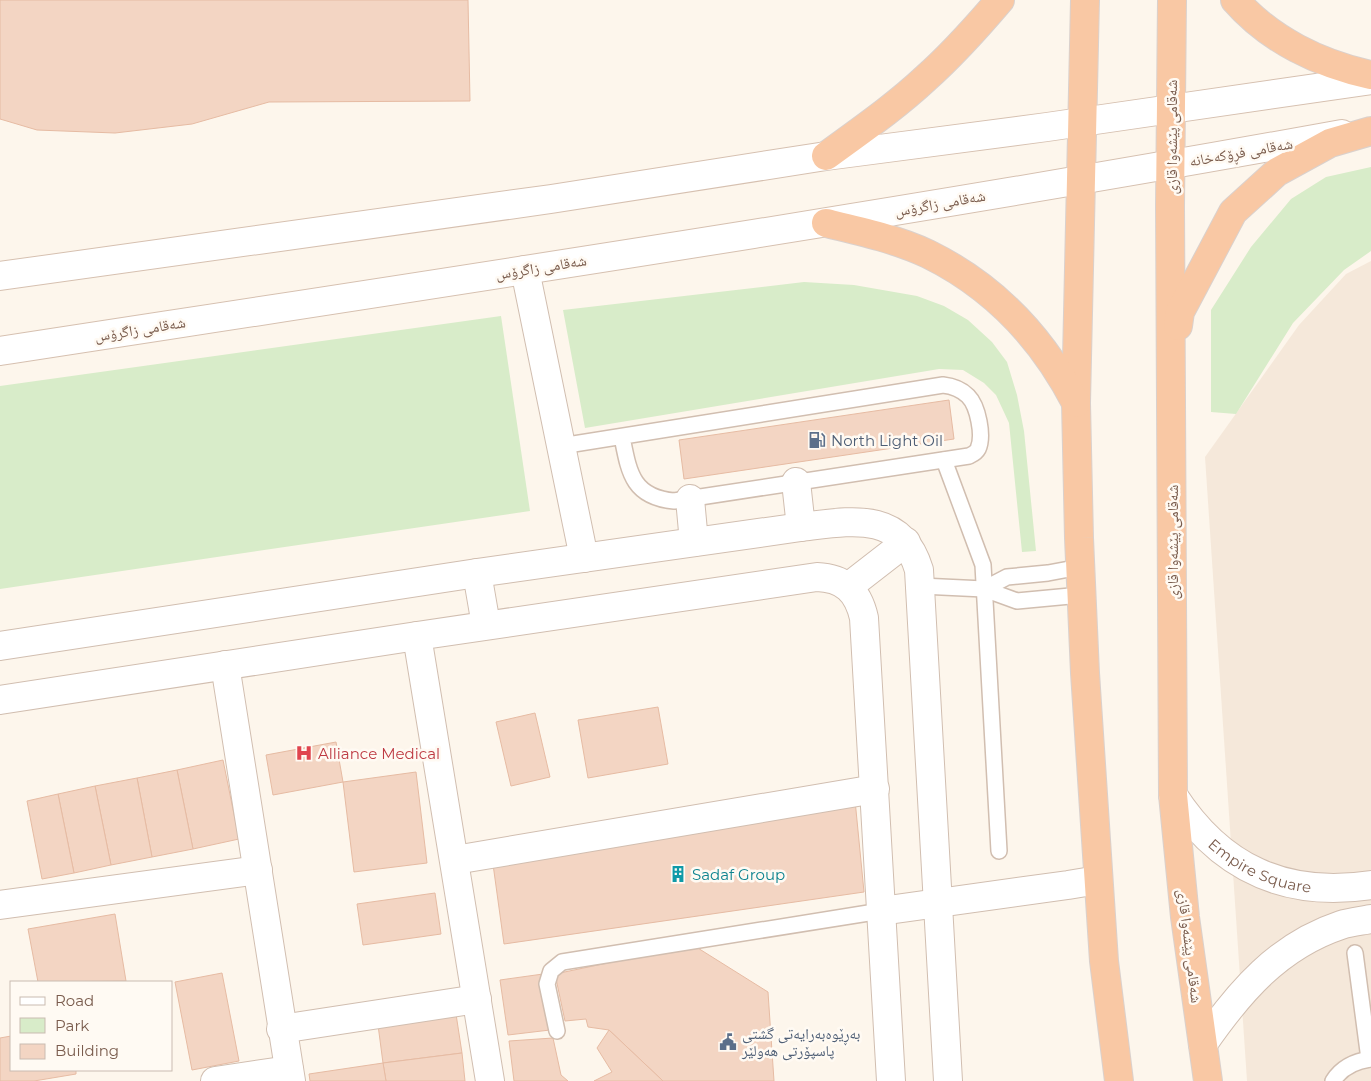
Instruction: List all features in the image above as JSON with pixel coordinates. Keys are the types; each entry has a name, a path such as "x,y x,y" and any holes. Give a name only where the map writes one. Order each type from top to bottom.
{"highway":[{"path":"826,156 878,119 927,78 972,33 1000,0"},
{"path":"1085,0 1076,403 1080,567 1104,961 1119,1081"},
{"name":"شەقامی پێشەوا قازی","path":"1172,0 1173,795 1185,917 1208,1081"},
{"path":"1235,0 1244,10 1280,38 1312,57 1347,70 1371,76"},
{"path":"1171,364 1180,312 1233,212 1277,172 1330,142 1371,130"},
{"path":"826,223 878,236 927,254 972,279 1012,312 1062,376 1076,403"}],"street":[{"path":"0,276 551,199 826,156 1083,122 1371,80"},
{"name":"شەقامی فڕۆکەخانە","path":"1080,180 1371,130"},
{"name":"شەقامی زاگرۆس","path":"0,350 826,223 1080,180"},
{"path":"525,270 584,558"},
{"path":"796,482 801,527"},
{"path":"690,499 694,542"},
{"path":"0,646 477,573 801,527 850,521 865,522 894,532 906,542 915,555 921,586 948,1081"},
{"path":"848,587 906,542"},
{"path":"477,573 486,625"},
{"path":"0,700 486,625 817,577 828,577 838,581 856,595 862,606 864,618 891,1081"},
{"path":"417,636 490,1081"},
{"path":"215,1081 290,1076 281,1029 225,665"},
{"path":"455,860 875,789"},
{"name":"Empire Square","path":"1173,795 1204,836 1224,853 1269,878 1294,885 1320,889 1346,889 1371,885"},
{"path":"0,905 258,870"},
{"path":"881,911 1098,880"},
{"path":"1203,1044 1240,994 1262,972 1286,953 1341,925 1371,919"},
{"path":"281,1029 477,999"}],"lane":[{"path":"561,446 943,384 961,390 974,404 978,412 980,443 977,451 969,456 674,501 664,500 646,493 638,487 628,470 622,437"},
{"path":"944,460 983,565 1000,851"},
{"path":"984,589 1006,577 1048,573 1080,567"},
{"path":"921,586 984,589 1017,601 1081,596"},
{"path":"557,1030 547,984 551,970 562,962 881,911"},
{"path":"1333,1081 1348,1065 1370,1059 1355,953"}],"shaded area":[{"path":"1371,261 1371,1081 1247,1081 1205,457 1299,325 1346,274"}],"green space":[{"path":"1371,167 1371,251 1344,270 1293,323 1236,414 1211,412 1211,310 1251,247 1291,199 1326,177"},
{"path":"804,282 854,285 917,296 944,306 968,320 992,342 1007,362 1017,395 1024,431 1036,551 1022,552 1009,423 996,395 984,383 963,370 939,369 585,428 563,310"},
{"path":"501,316 530,511 0,589 0,386"}],"building":[{"path":"0,0 468,0 470,101 269,102 192,124 115,133 37,130 0,119"},
{"path":"949,400 954,439 684,479 679,440"},
{"path":"658,707 668,764 588,778 578,720"},
{"path":"535,713 550,777 511,786 496,722"},
{"path":"336,742 343,782 273,795 266,755"},
{"path":"223,760 239,839 193,849 177,770"},
{"path":"177,770 193,849 152,857 137,778"},
{"path":"416,772 427,863 354,872 343,782"},
{"path":"137,778 152,857 111,865 95,786"},
{"path":"95,786 111,865 74,873 58,794"},
{"path":"58,794 74,873 42,879 27,801"},
{"name":"Sadaf Group","path":"855,800 864,892 504,944 492,857"},
{"path":"435,893 441,934 363,945 357,904"},
{"path":"115,914 126,981 38,981 28,929"},
{"path":"693,945 768,992 774,1081 663,1081 609,1030 588,1027 586,1019 565,1021 555,974"},
{"path":"222,973 239,1061 192,1070 175,982"},
{"path":"543,974 550,1030 508,1035 500,980"},
{"path":"456,1014 462,1053 383,1063 378,1025"},
{"path":"609,1030 663,1081 594,1081 612,1072 597,1048"},
{"path":"10,1036 10,1071 76,1071 76,1074 34,1081 0,1081 0,1038"},
{"path":"553,1038 561,1075 568,1081 514,1081 509,1041"},
{"path":"462,1053 465,1081 386,1081 383,1063"},
{"path":"383,1063 386,1081 310,1081 309,1074"}],"place":[{"name":"North Light Oil","path":"817,440"},
{"name":"Alliance Medical","path":"304,753"},
{"name":"Sadaf Group","path":"678,874"},
{"name":"بەڕێوەبەرایەتی گشتی پاسپۆرتی هەولێر","path":"728,1042"}]}
